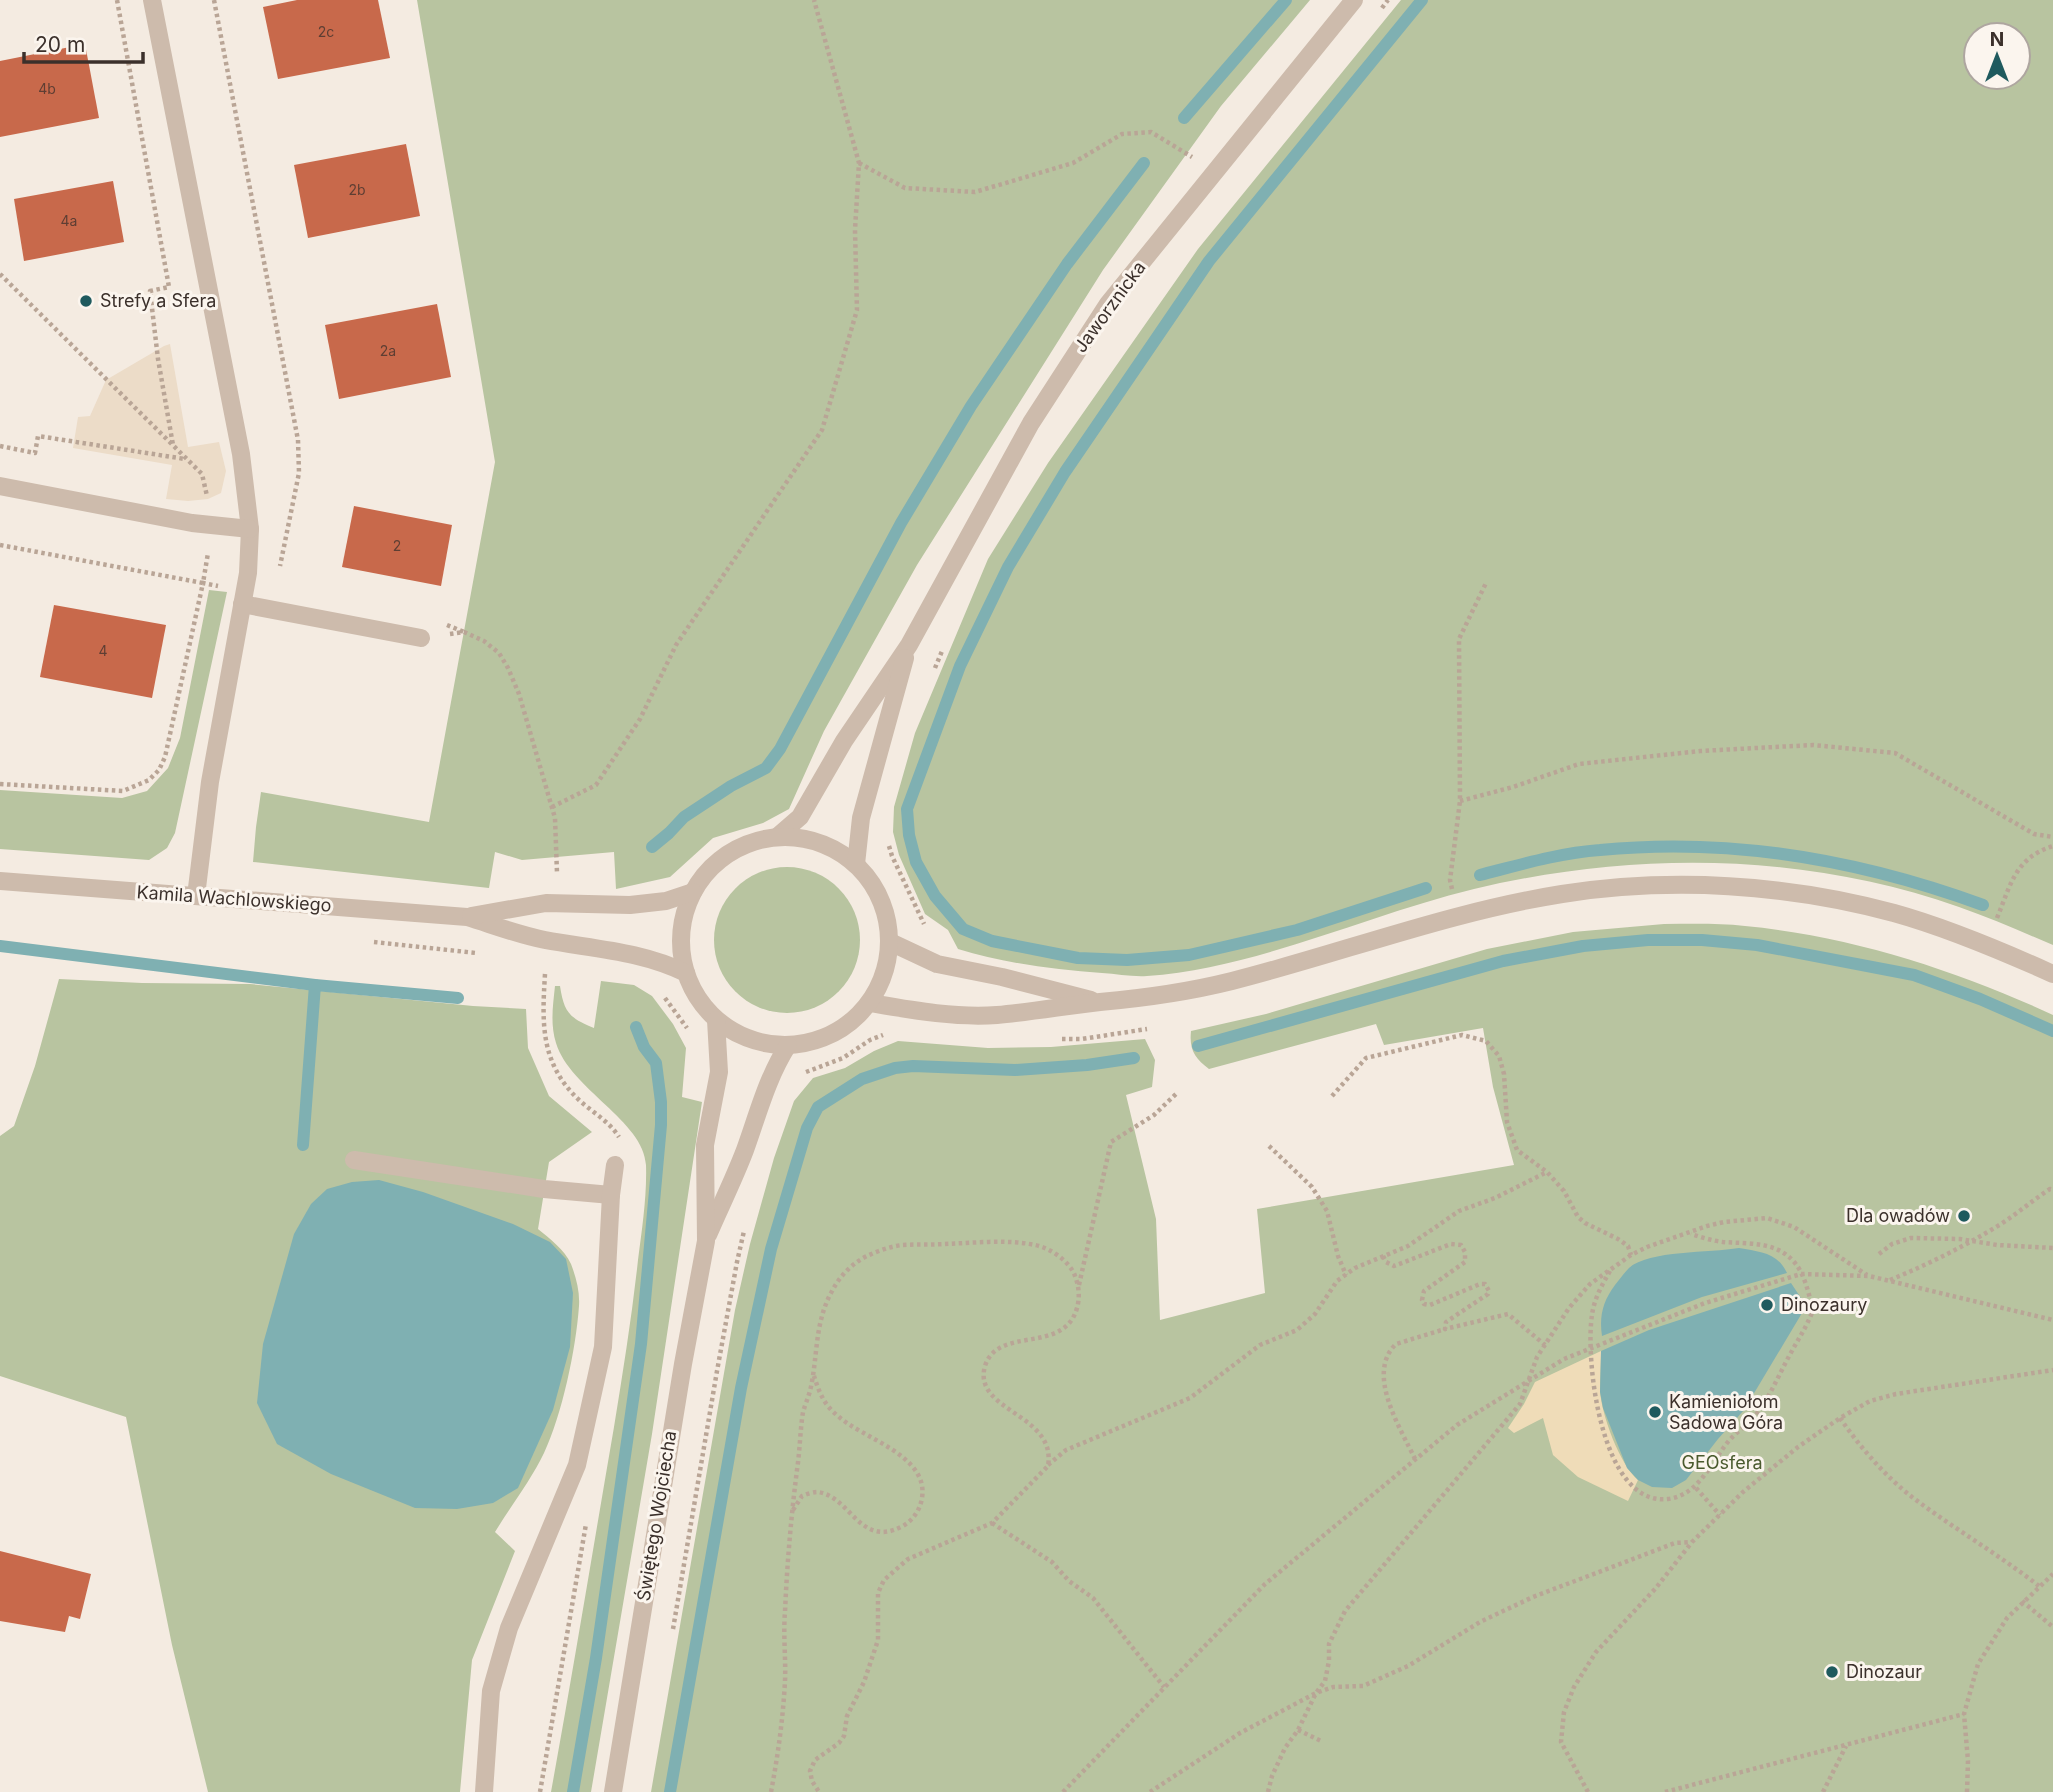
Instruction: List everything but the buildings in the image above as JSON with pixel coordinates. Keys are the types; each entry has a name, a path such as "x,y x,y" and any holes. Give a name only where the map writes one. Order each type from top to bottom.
{"street":[{"path":"152,0 241,454 250,529 248,573 210,782 196,896"},
{"name":"Jaworznicka","path":"778,836 800,817 844,741 909,645 1031,422 1108,304 1354,0"},
{"path":"0,486 191,523 250,529"},
{"path":"242,604 421,638"},
{"name":"Jaworznicka","path":"856,863 861,818 909,645"},
{"path":"778,836 801,837 830,846 856,863 875,886 888,919 890,942 885,972 870,1003 851,1022 818,1040 788,1045 765,1043 742,1036 716,1020 694,992 681,946 681,927 687,902 699,881 725,856 754,840 778,836"},
{"name":"Kamila Wachlowskiego","path":"0,881 467,917 541,940 634,953 663,961 687,973"},
{"path":"870,1003 930,1013 994,1015 1156,998 1230,982 1508,905 1564,894 1647,887 1725,885 1812,895 1895,913 2053,974"},
{"name":"Kamila Wachlowskiego","path":"467,917 546,903 631,905 666,901 693,892"},
{"path":"890,942 937,964 1002,976 1101,1002"},
{"name":"Świętego Wojciecha","path":"613,1792 683,1364 706,1241 705,1145 719,1072 716,1020"},
{"name":"Świętego Wojciecha","path":"706,1241 744,1151 761,1100 788,1045"},
{"path":"354,1160 544,1189 611,1195"},
{"path":"484,1792 491,1691 509,1629 577,1465 603,1348 615,1165"}],"path":[{"path":"0,274 173,446 150,291 169,287 117,0"},
{"path":"214,0 298,440 299,473 278,578"},
{"path":"552,807 596,785 640,719 676,645 822,430 857,310 855,230 859,163 814,0"},
{"path":"1380,10 1388,0"},
{"path":"859,163 905,188 975,192 1073,163 1122,134 1151,132 1215,171"},
{"path":"0,446 35,453 38,436 187,460"},
{"path":"1457,918 1450,880 1460,801 1459,639 1486,583"},
{"path":"421,638 464,632 484,641 499,653 508,668 519,694 552,807 557,838 558,881"},
{"path":"933,672 944,646"},
{"path":"1460,801 1513,788 1579,764 1700,751 1813,744 1895,753 2034,834 2053,837"},
{"path":"888,843 907,890 928,930"},
{"path":"1985,946 2017,869 2036,851 2053,845"},
{"path":"371,942 476,953"},
{"path":"660,992 689,1032"},
{"path":"1059,1039 1082,1039 1159,1027"},
{"path":"804,1073 843,1058 870,1040 890,1033"},
{"path":"1332,1096 1366,1058 1462,1035 1486,1041 1499,1056 1502,1065 1507,1122 1517,1150 1547,1172 1564,1191 1578,1217 1628,1246 1632,1255"},
{"path":"1048,1466 1049,1459 1041,1435 1033,1426 991,1396 986,1387 985,1367 1002,1346 1059,1332 1067,1326 1078,1306 1078,1286 1111,1142 1154,1115 1177,1093"},
{"path":"1269,1146 1312,1187 1327,1211 1338,1256 1346,1275"},
{"path":"819,1792 812,1781 810,1771 815,1760 839,1743 844,1736 847,1716 864,1682 878,1640 878,1593 884,1580 908,1559 992,1523 1066,1450 1190,1398 1260,1345 1297,1330 1315,1314 1337,1281 1346,1275 1408,1246 1459,1211 1495,1198 1547,1172"},
{"path":"1889,1281 1972,1241 2004,1222 2040,1195 2053,1190"},
{"path":"1268,1792 1285,1748 1325,1681 1329,1644 1345,1611 1520,1404 1545,1345 1569,1308 1590,1284 1647,1247 1724,1222 1767,1218 1794,1227 1868,1276"},
{"path":"671,1640 722,1344 745,1229"},
{"path":"1610,1270 1597,1295 1592,1315 1590,1347 1599,1418 1622,1475 1634,1488 1647,1496 1665,1500 1681,1496 1696,1488 1724,1446 1753,1418 1805,1331 1813,1310 1797,1265 1788,1256 1771,1247 1746,1242 1722,1242 1690,1233"},
{"path":"1879,1254 1892,1244 1910,1238 2053,1248"},
{"path":"771,1792 782,1736 791,1513 804,1410 810,1390 821,1318 830,1295 850,1267 879,1251 902,1245 978,1242 1037,1245 1066,1261 1078,1286"},
{"path":"1383,1256 1386,1262 1394,1266 1451,1244 1461,1245 1465,1252 1465,1262 1424,1291 1424,1304 1480,1284 1485,1284 1489,1291 1446,1322 1445,1329"},
{"path":"1063,1792 1265,1584 1457,1425 1528,1380 1590,1347 1705,1303 1801,1274 1868,1276 2053,1320"},
{"path":"1415,1459 1388,1403 1384,1374 1388,1358 1396,1344 1508,1314 1545,1345"},
{"path":"1588,1792 1561,1742 1564,1712 1574,1687 1596,1652 1655,1589 1692,1542 1720,1515 1776,1465 1840,1418 1870,1401 1896,1394 2053,1370"},
{"path":"791,1513 802,1496 816,1492 830,1496 866,1527 875,1531 893,1531 908,1523 920,1508 922,1499 922,1484 915,1468 839,1418 821,1398 812,1371"},
{"path":"1840,1418 1853,1437 1911,1496 2001,1556 2039,1586"},
{"path":"1696,1488 1720,1515"},
{"path":"992,1523 1052,1562 1069,1581 1093,1598 1164,1687"},
{"path":"1150,1792 1240,1733 1316,1693 1333,1687 1363,1686 1408,1665 1480,1622 1533,1597 1675,1543 1692,1542"},
{"path":"1967,1792 1968,1761 1964,1714 1978,1664 2007,1618 2053,1574"},
{"path":"2022,1601 2053,1627"},
{"path":"1665,1792 1964,1714"},
{"path":"1298,1730 1321,1741"},
{"path":"1823,1792 1846,1745"}],"green space":[{"path":"417,0 1310,0 1221,106 1103,270 917,565 824,731 789,809 763,823 713,838 670,877 616,889 614,852 522,860 495,852 489,888 253,862 261,792 429,822 495,462"},
{"path":"1401,0 2053,0 2053,945 1971,911 1900,889 1840,876 1779,867 1657,863 1595,868 1474,889 1271,952 1188,971 1131,976 1047,968 958,949 948,930 925,914 899,855 893,832 894,807 915,733 988,559 1048,463 1198,249"},
{"path":"209,590 227,592 175,833 167,848 149,860 0,849 0,790 122,798 147,791 168,768 180,738"},
{"path":"787,867 815,873 839,888 854,912 860,940 854,968 839,992 815,1007 787,1013 759,1007 735,992 720,968 714,940 720,912 735,888 759,873"},
{"name":"GEOsfera","path":"1664,924 1745,926 1863,947 1941,970 2053,1015 2053,1792 651,1792 735,1310 774,1158 794,1101 813,1078 845,1068 898,1041 988,1048 1051,1047 1145,1039 1155,1060 1152,1087 1126,1095 1156,1219 1160,1320 1265,1293 1257,1209 1514,1165 1493,1087 1483,1028 1384,1045 1376,1024 1209,1069 1194,1053 1191,1031 1266,1014 1487,949 1573,932"},
{"path":"59,979 250,984 526,1009 528,1048 549,1096 592,1132 549,1162 538,1229 565,1254 571,1264 579,1301 575,1342 551,1438 533,1473 495,1532 515,1551 472,1660 460,1792 208,1792 172,1645 126,1417 0,1376 0,1136 14,1126 35,1066"},
{"path":"601,981 634,985 652,996 673,1024 686,1048 682,1097 702,1102 652,1434 591,1792 551,1792 621,1385 646,1189 646,1165 642,1149 633,1134 576,1075 564,1060 554,1036 552,1015 555,986 560,986 563,1002 569,1013 594,1028"}],"sand":[{"path":"1601,1351 1600,1390 1604,1412 1618,1451 1638,1480 1628,1501 1578,1477 1553,1455 1543,1418 1514,1433 1508,1428 1535,1382"}],"shaded area":[{"path":"170,344 188,447 219,442 226,471 221,493 208,499 166,499 172,465 73,448 78,417 90,416 106,380"}],"water":[{"path":"379,1180 423,1192 513,1224 550,1242 566,1259 573,1293 570,1347 553,1410 518,1488 493,1503 457,1509 415,1508 331,1474 277,1444 257,1403 263,1344 294,1234 311,1204 327,1189 352,1182"},
{"path":"1739,1248 1773,1257 1787,1273 1702,1297 1602,1336 1601,1322 1607,1297 1629,1268 1638,1262 1665,1255"},
{"path":"1791,1283 1803,1301 1802,1313 1744,1410 1686,1480 1672,1488 1652,1487 1638,1480 1627,1468 1603,1408 1600,1392 1601,1351 1649,1330"}],"waterway":[{"path":"1184,118 1286,0"},
{"path":"1422,0 1209,261 1065,472 1008,567 960,666 907,809 909,835 916,862 935,896 963,929 992,941 1078,958 1127,960 1189,955 1297,930 1426,888"},
{"path":"652,847 684,817 731,786 766,768 780,749 901,523 971,406 1067,264 1144,163"},
{"path":"1480,875 1569,854 1649,847 1698,847 1746,850 1842,864 1937,889 1983,905"},
{"path":"1198,1046 1503,961 1583,946 1648,940 1702,940 1757,945 1914,975 1980,999 2053,1031"},
{"path":"0,946 315,985 458,998"},
{"path":"303,1145 315,985"},
{"path":"573,1792 596,1658 641,1344 661,1125 656,1063 644,1047 636,1027"},
{"path":"670,1792 741,1388 771,1249 807,1128 818,1107 862,1079 895,1068 913,1066 1015,1070 1087,1065 1134,1058"}],"place":[{"name":"Strefy a Sfera","path":"86,301"},
{"name":"Dla owadów","path":"1964,1216"},
{"name":"Dinozaury","path":"1767,1305"},
{"name":"Kamieniołom Sadowa Góra","path":"1655,1412"},
{"name":"Dinozaur","path":"1832,1672"}]}
